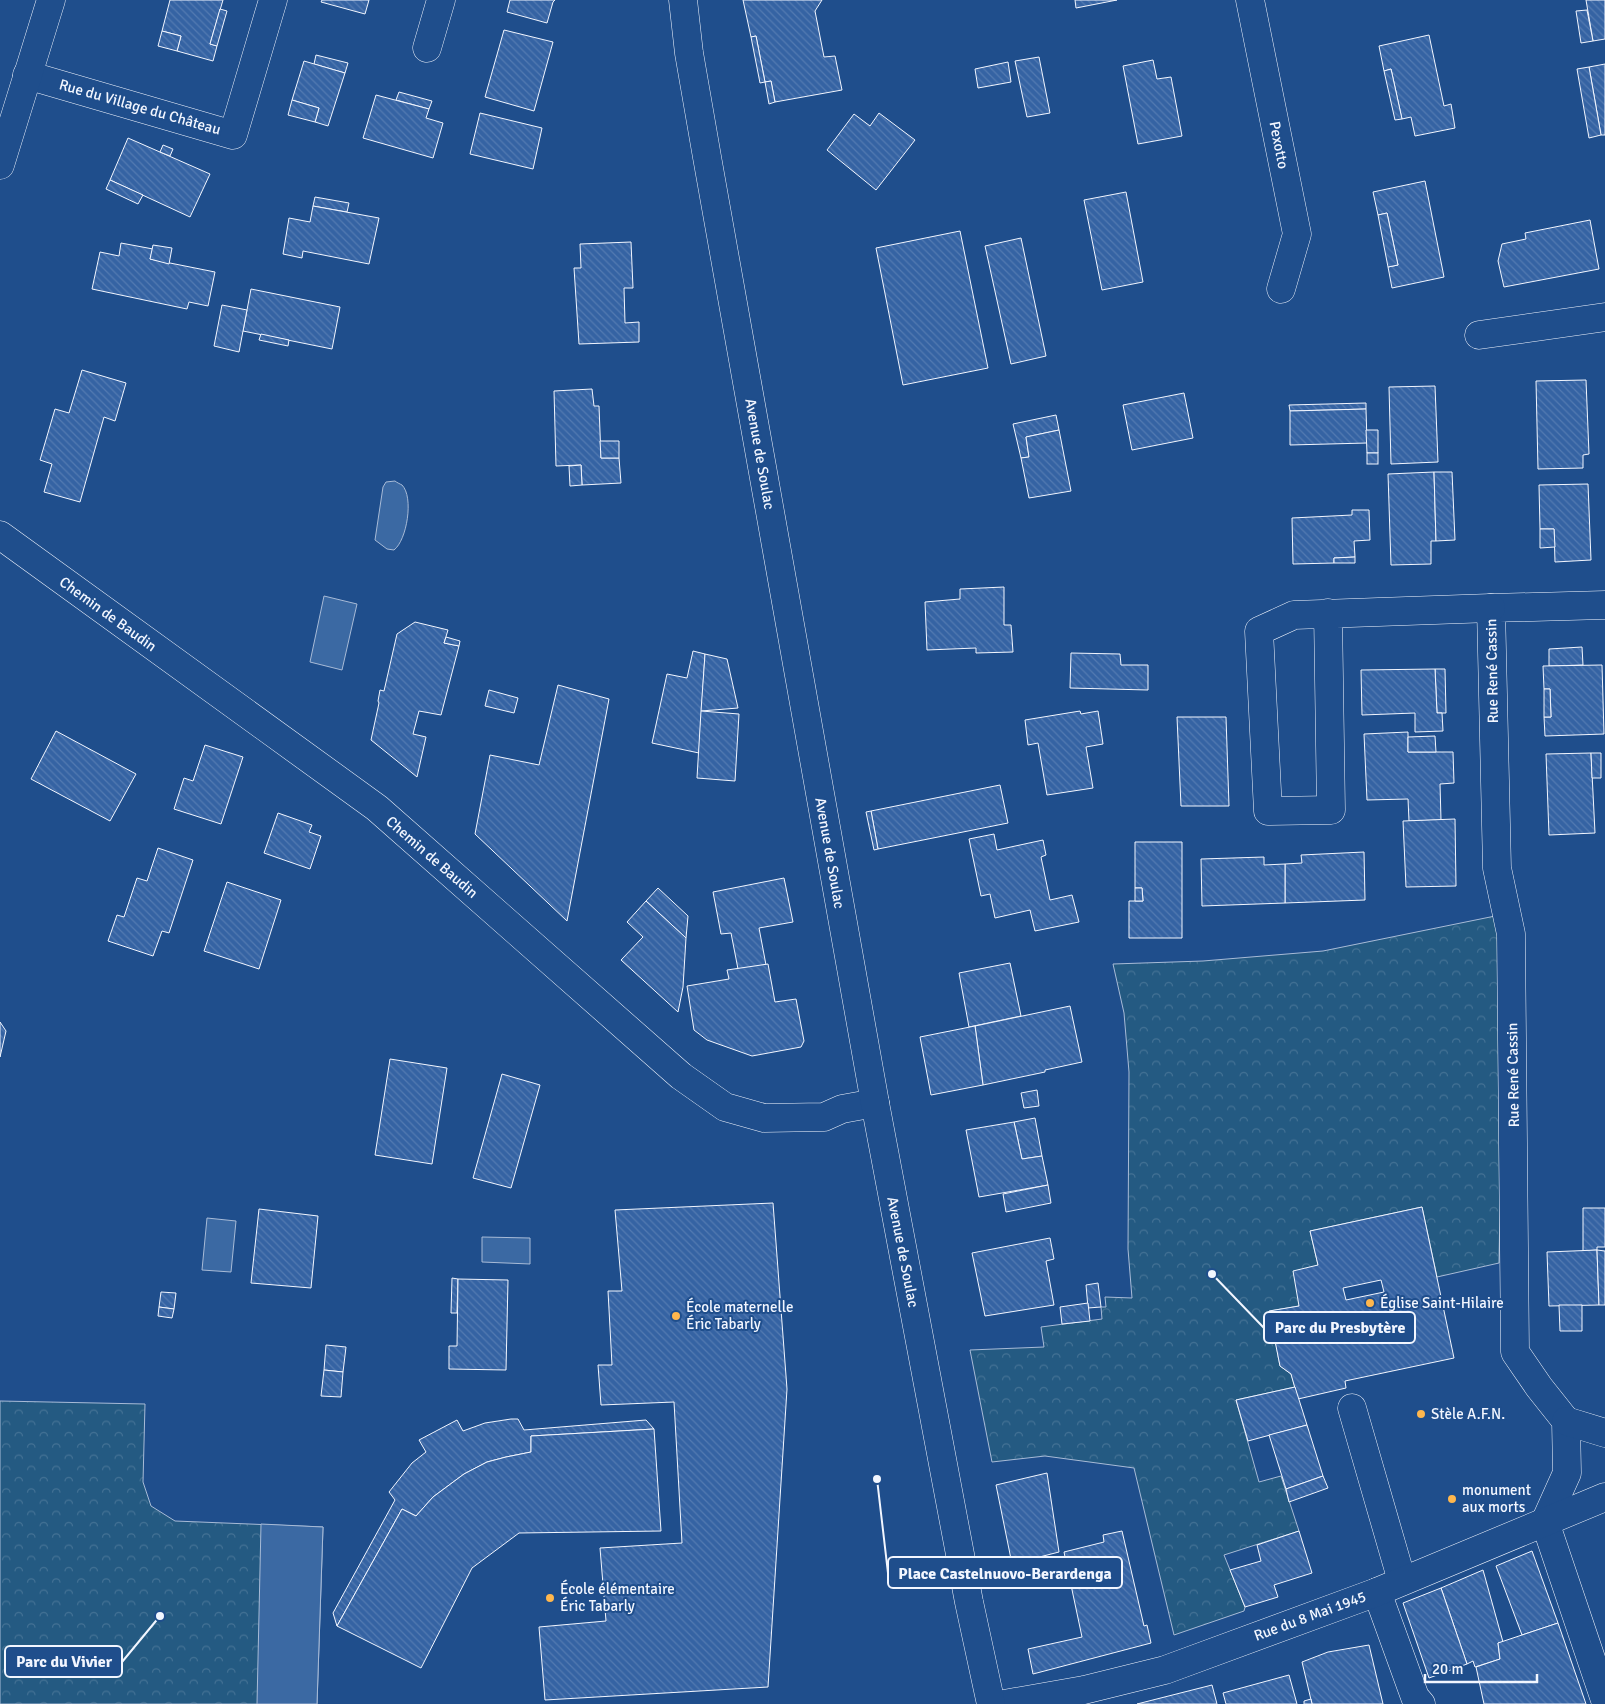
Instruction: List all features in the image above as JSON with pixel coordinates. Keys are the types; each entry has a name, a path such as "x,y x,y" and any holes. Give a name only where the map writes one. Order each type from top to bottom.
{"street":[{"path":"0,165 52,0"},
{"name":"Rue du Village du Château","path":"28,75 233,134 273,0"},
{"path":"427,48 441,0"},
{"name":"Avenue de Soulac","path":"683,0 689,53 707,157 875,1103 969,1602 991,1704"},
{"name":"Pexotto","path":"1250,0 1297,234 1281,290"},
{"path":"1479,335 1605,318"},
{"name":"Chemin de Baudin","path":"0,535 377,808 680,1076 725,1107 764,1118 824,1117 842,1110 875,1103"},
{"name":"Rue René Cassin","path":"1328,613 1331,810 1268,811 1259,631 1294,615 1328,613 1605,605"},
{"name":"Rue René Cassin","path":"1491,608 1497,868 1511,934 1516,1352 1539,1387 1566,1421"},
{"path":"1352,1408 1402,1581"},
{"path":"1605,1433 1566,1421 1567,1473 1545,1522 1605,1700"},
{"name":"Rue du 8 Mai 1945","path":"1004,1704 1086,1697 1165,1670 1376,1592 1605,1497"},
{"path":"1376,1592 1415,1697 1421,1704"}],"green space":[{"path":"1505,914 1499,1263 1437,1277 1422,1207 1310,1231 1318,1265 1299,1306 1270,1311 1280,1366 1291,1374 1295,1387 1236,1400 1259,1482 1281,1476 1299,1531 1224,1555 1245,1607 1244,1611 1174,1635 1134,1468 1045,1456 992,1462 970,1350 1044,1347 1041,1327 1102,1319 1101,1307 1106,1307 1105,1297 1132,1298 1128,1249 1129,1072 1124,1013 1113,964 1203,961 1323,951"},
{"path":"0,1401 145,1404 143,1482 151,1506 175,1521 323,1527 317,1704 0,1704"}],"shaded area":[{"path":"395,481 402,485 406,491 408,508 402,537 399,545 394,550 387,549 375,540 383,487 386,482"},
{"path":"324,596 357,604 342,670 310,662"},
{"path":"207,1218 236,1221 231,1272 202,1270"},
{"path":"482,1237 530,1238 530,1264 482,1262"},
{"path":"261,1524 323,1527 317,1704 257,1704"}],"building":[{"path":"170,0 223,0 210,44 217,46 213,61 177,51 181,36 162,31"},
{"path":"322,0 369,0 365,14 321,2"},
{"path":"510,0 555,0 547,23 507,12"},
{"path":"743,0 822,0 815,11 824,57 835,56 842,90 775,102 771,81 765,82 756,36 751,37"},
{"path":"1075,0 1117,0 1076,8"},
{"path":"1586,0 1605,0 1605,39 1593,41"},
{"path":"220,9 227,11 217,46 210,44"},
{"path":"1587,10 1593,41 1581,43 1576,11"},
{"path":"504,30 553,42 534,111 485,97"},
{"path":"162,31 181,36 177,51 158,46"},
{"path":"1429,35 1444,106 1451,104 1455,128 1415,136 1411,117 1402,119 1391,69 1384,71 1379,46"},
{"path":"756,36 765,82 760,83 751,37"},
{"path":"316,55 348,63 345,73 314,64"},
{"path":"1039,57 1050,113 1027,117 1015,61"},
{"path":"1153,60 1157,79 1171,77 1182,136 1138,144 1123,66"},
{"path":"304,61 345,73 328,126 315,122 319,108 292,100"},
{"path":"1008,62 1011,82 978,88 975,69"},
{"path":"1605,64 1605,135 1601,135 1589,67"},
{"path":"1589,67 1601,135 1589,138 1577,69"},
{"path":"1391,69 1402,119 1395,120 1384,71"},
{"path":"771,81 775,102 769,104 765,82"},
{"path":"399,92 432,101 429,109 396,100"},
{"path":"376,95 429,109 426,118 443,123 433,158 363,138"},
{"path":"292,100 319,108 315,122 288,115"},
{"path":"480,113 542,128 533,169 470,154"},
{"path":"879,113 915,140 876,190 827,150 854,114 870,126"},
{"path":"128,138 210,174 190,217 110,180"},
{"path":"163,145 173,149 170,156 160,152"},
{"path":"110,180 143,195 138,204 106,189"},
{"path":"1425,181 1444,277 1392,288 1388,267 1398,265 1387,213 1378,215 1373,192"},
{"path":"1126,192 1143,282 1102,290 1084,200"},
{"path":"315,197 349,203 347,212 313,206"},
{"path":"313,206 379,218 369,264 303,251 302,258 283,254 289,218 310,222"},
{"path":"1387,213 1398,265 1388,267 1378,215"},
{"path":"1590,220 1599,269 1504,287 1498,261 1502,244 1526,239 1525,233"},
{"path":"960,231 988,368 903,385 876,248"},
{"path":"1021,238 1046,356 1011,364 985,246"},
{"path":"631,242 633,288 624,288 625,323 639,322 639,342 579,344 574,268 581,268 580,244"},
{"path":"121,243 153,249 150,259 215,272 208,306 189,302 187,309 92,289 100,252 119,256"},
{"path":"153,245 172,248 169,264 150,259"},
{"path":"251,289 340,307 332,349 243,331"},
{"path":"222,305 247,310 239,352 214,346"},
{"path":"261,334 289,340 288,346 259,340"},
{"path":"82,370 126,383 115,421 104,417 80,502 44,492 52,464 40,460 55,409 69,413"},
{"path":"1586,380 1589,454 1583,455 1583,468 1538,469 1536,381"},
{"path":"1435,386 1438,462 1391,464 1389,387"},
{"path":"592,389 594,406 599,406 601,458 619,458 621,483 582,485 581,465 556,466 554,391"},
{"path":"1184,393 1193,438 1132,450 1123,405"},
{"path":"1366,403 1366,409 1290,411 1289,405"},
{"path":"1366,409 1367,443 1290,445 1290,411"},
{"path":"1056,415 1059,430 1026,437 1029,457 1021,458 1013,424"},
{"path":"1059,430 1071,491 1029,498 1021,458 1029,457 1026,437"},
{"path":"1366,430 1378,430 1378,453 1367,453"},
{"path":"600,441 619,441 619,458 601,458"},
{"path":"1367,453 1378,453 1378,464 1367,464"},
{"path":"581,465 582,485 570,486 569,466"},
{"path":"1434,472 1436,541 1431,541 1431,564 1391,565 1388,474"},
{"path":"1434,472 1452,472 1455,540 1436,541"},
{"path":"1588,484 1591,560 1555,562 1554,529 1540,529 1539,485"},
{"path":"1352,510 1369,510 1370,540 1354,541 1355,557 1334,558 1334,563 1293,564 1292,518 1352,515"},
{"path":"1540,529 1554,529 1555,547 1540,548"},
{"path":"1355,557 1355,563 1334,563 1334,558"},
{"path":"1004,587 1004,625 1011,625 1013,652 976,653 976,648 927,650 925,602 960,599 960,589"},
{"path":"415,622 448,630 444,643 459,646 441,715 419,711 413,734 426,737 417,777 371,740 380,690 384,691 397,634"},
{"path":"446,637 460,641 459,646 444,643"},
{"path":"1582,647 1583,665 1549,666 1549,649"},
{"path":"693,651 705,654 699,753 652,743 667,674 687,678"},
{"path":"1071,653 1120,654 1121,665 1148,665 1148,690 1070,688"},
{"path":"705,654 727,659 738,708 701,711"},
{"path":"1602,665 1604,734 1545,736 1544,717 1551,717 1550,689 1544,689 1543,666"},
{"path":"1435,669 1445,669 1446,713 1437,713"},
{"path":"1435,669 1437,713 1442,713 1443,731 1415,732 1415,713 1362,715 1361,670"},
{"path":"558,685 609,699 567,921 475,834 490,755 539,765"},
{"path":"1544,689 1550,689 1551,717 1544,717"},
{"path":"489,690 518,698 514,713 485,706"},
{"path":"701,711 739,714 735,781 697,778"},
{"path":"1080,711 1081,714 1098,711 1103,744 1086,747 1093,788 1047,795 1038,743 1028,745 1025,720"},
{"path":"1177,717 1226,717 1229,806 1181,806"},
{"path":"56,731 136,774 110,821 31,779"},
{"path":"1408,732 1408,752 1453,752 1454,783 1440,784 1441,820 1409,821 1408,799 1367,800 1364,734"},
{"path":"1435,736 1436,752 1408,752 1408,737"},
{"path":"205,745 243,757 221,824 174,809 184,778 193,781"},
{"path":"1591,753 1595,833 1549,835 1546,754"},
{"path":"1591,753 1601,753 1601,778 1592,778"},
{"path":"1000,785 1008,823 878,849 871,811"},
{"path":"871,811 878,849 874,850 866,812"},
{"path":"278,813 312,825 309,832 321,836 310,869 264,853"},
{"path":"1455,819 1456,886 1406,887 1403,821"},
{"path":"994,834 997,850 1043,840 1046,855 1041,857 1050,900 1072,895 1079,922 1035,931 1030,910 995,918 990,894 981,896 969,839"},
{"path":"1135,842 1182,842 1182,938 1129,938 1129,901 1143,901 1142,888 1135,888"},
{"path":"158,848 193,860 169,933 162,931 153,956 108,941 117,915 124,917 137,878 147,881"},
{"path":"1364,852 1365,900 1285,903 1285,864 1302,863 1301,855"},
{"path":"1264,857 1264,865 1285,864 1285,903 1202,906 1201,859"},
{"path":"784,878 793,922 759,928 766,965 738,969 731,933 721,934 713,892"},
{"path":"227,882 281,900 259,969 204,951"},
{"path":"658,888 688,916 686,938 646,901"},
{"path":"1135,888 1142,888 1143,901 1135,901"},
{"path":"646,901 686,938 683,987 678,1012 621,960 643,937 627,922"},
{"path":"1010,963 1021,1016 969,1027 959,973"},
{"path":"768,964 775,1002 796,999 804,1041 801,1047 752,1056 707,1040 694,1030 687,986 729,979 727,970"},
{"path":"1070,1006 1082,1062 983,1085 975,1026"},
{"path":"0,1022 6,1031 0,1057"},
{"path":"975,1026 983,1085 931,1095 920,1037"},
{"path":"390,1059 447,1068 432,1164 375,1155"},
{"path":"502,1074 540,1085 511,1188 473,1178"},
{"path":"1037,1090 1039,1106 1024,1108 1021,1093"},
{"path":"1035,1118 1042,1156 1022,1159 1014,1122"},
{"path":"1014,1122 1022,1159 1042,1156 1048,1185 979,1197 966,1130"},
{"path":"1048,1185 1051,1203 1006,1212 1003,1194"},
{"name":"École maternelle Éric Tabarly","path":"773,1203 787,1389 768,1687 545,1700 539,1627 606,1621 600,1548 682,1543 674,1402 601,1405 598,1365 612,1365 608,1291 622,1291 615,1210"},
{"name":"Église Saint-Hilaire","path":"1422,1207 1454,1358 1345,1381 1346,1388 1298,1399 1291,1374 1280,1366 1269,1311 1299,1306 1293,1271 1318,1265 1310,1231","holes":["1381,1280 1384,1292 1346,1300 1343,1288"]},
{"path":"1583,1208 1605,1208 1605,1247 1597,1247 1597,1250 1583,1251"},
{"path":"259,1209 318,1216 311,1288 251,1283"},
{"path":"1050,1238 1054,1259 1046,1261 1054,1305 985,1316 972,1253"},
{"path":"1597,1250 1599,1305 1549,1306 1547,1252"},
{"path":"1597,1250 1605,1251 1605,1305 1599,1305"},
{"path":"452,1278 458,1279 457,1313 451,1313"},
{"path":"458,1279 508,1280 506,1370 449,1369 449,1346 457,1346"},
{"path":"1098,1283 1101,1307 1088,1308 1086,1285"},
{"path":"161,1292 176,1293 174,1309 159,1307"},
{"path":"1088,1303 1090,1321 1062,1324 1060,1307"},
{"path":"1559,1305 1582,1305 1582,1331 1560,1331"},
{"path":"159,1307 174,1309 172,1318 158,1316"},
{"path":"326,1345 346,1347 343,1372 324,1370"},
{"path":"324,1370 343,1372 341,1397 321,1396"},
{"path":"1295,1387 1307,1425 1248,1441 1236,1400"},
{"path":"518,1419 524,1430 646,1420 654,1429 531,1436 531,1452 487,1462 464,1474 433,1497 416,1516 402,1509 337,1626 333,1613 395,1500 389,1492 412,1463 426,1452 419,1440 457,1420 463,1431 485,1423"},
{"path":"1307,1425 1323,1476 1286,1489 1269,1435"},
{"path":"654,1429 661,1531 519,1533 472,1568 421,1668 337,1626 402,1509 416,1516 433,1497 464,1474 487,1462 531,1452 531,1436"},
{"path":"1047,1473 1059,1552 1012,1564 996,1485"},
{"path":"1323,1476 1328,1488 1289,1502 1286,1489"},
{"path":"1122,1531 1144,1626 1147,1625 1151,1643 1033,1674 1028,1649 1082,1637 1064,1552 1104,1542 1103,1535"},
{"path":"1299,1531 1312,1573 1274,1585 1278,1597 1245,1607 1230,1570 1261,1561 1257,1545"},
{"path":"1532,1551 1558,1623 1522,1635 1496,1566"},
{"path":"1483,1570 1503,1642 1498,1643 1500,1659 1475,1667 1473,1661 1467,1664 1441,1588"},
{"path":"1441,1588 1467,1664 1429,1678 1403,1603"},
{"path":"1558,1623 1586,1704 1484,1704 1476,1667 1500,1659 1498,1643"},
{"path":"1369,1645 1383,1704 1312,1704 1302,1662 1328,1652"},
{"path":"1289,1675 1297,1704 1226,1704 1223,1693"},
{"path":"1212,1685 1217,1704 1137,1704"},
{"path":"1311,1699 1312,1704 1304,1704 1304,1701"}],"place":[{"name":"Parc du Presbytère","path":"1212,1274"},
{"name":"Église Saint-Hilaire","path":"1370,1303"},
{"name":"École maternelle Éric Tabarly","path":"676,1316"},
{"name":"Stèle A.F.N.","path":"1421,1414"},
{"name":"Place Castelnuovo-Berardenga","path":"877,1479"},
{"name":"monument aux morts","path":"1452,1499"},
{"name":"École élémentaire Éric Tabarly","path":"550,1598"},
{"name":"Parc du Vivier","path":"160,1616"}]}
